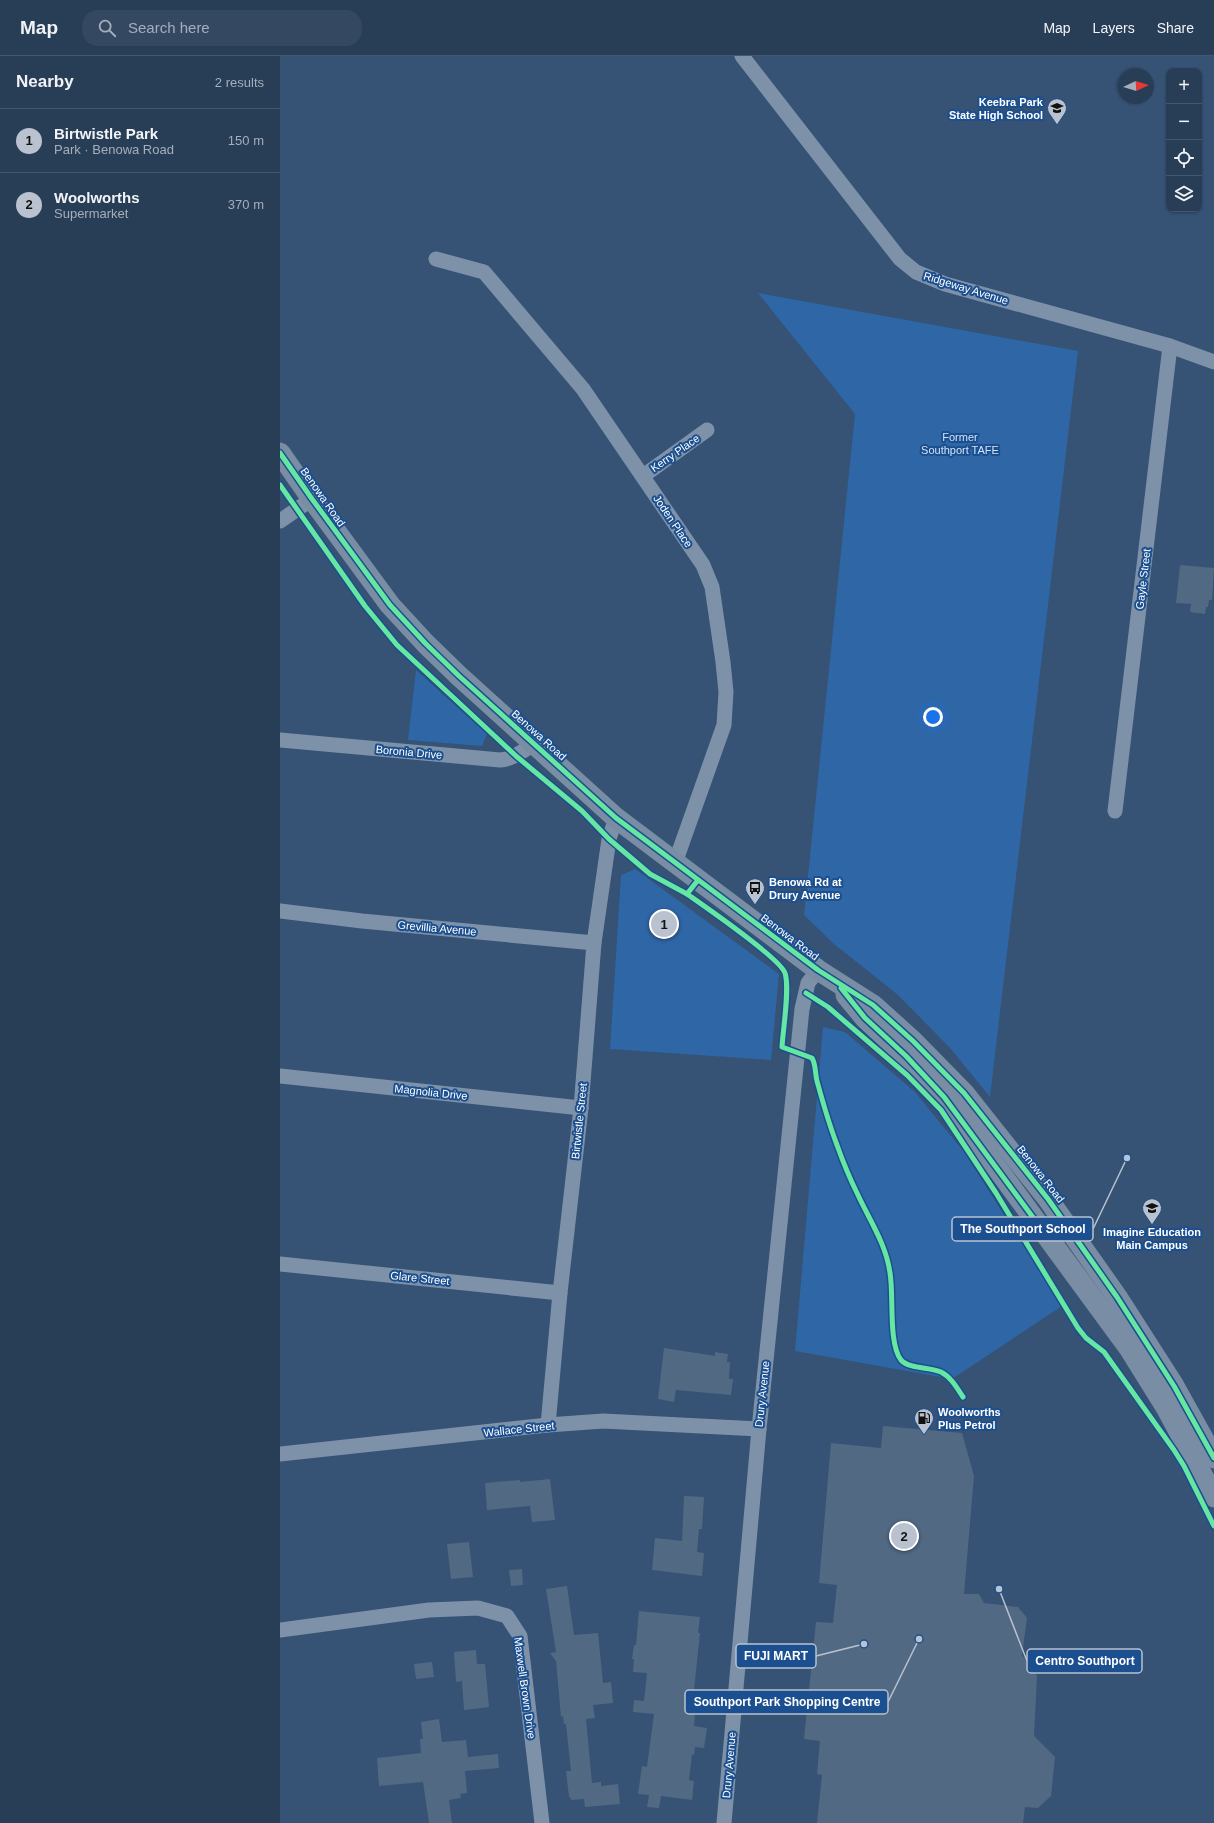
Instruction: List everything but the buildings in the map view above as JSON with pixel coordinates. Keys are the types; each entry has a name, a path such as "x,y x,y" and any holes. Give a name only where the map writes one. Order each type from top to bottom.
{"main road":[{"name":"Benowa Road","path":"280,453 363,570 406,624 459,676 616,818 826,975 873,1005 913,1041 964,1093 1048,1199 1117,1297 1174,1386 1214,1458"},
{"name":"Benowa Road","path":"826,975 865,1018 906,1056 944,1097 1005,1179 1129,1348 1167,1409 1214,1497"}],"street":[{"name":"Ridgeway Avenue","path":"742,56 900,259 916,272 945,284 1170,346 1214,362"},
{"name":"Joden Place","path":"436,258 484,272 583,389 703,564 712,587 720,640 726,692 724,725 675,863"},
{"name":"Gayle Street","path":"1115,811 1170,346"},
{"name":"Kerry Place","path":"643,476 708,430"},
{"path":"280,521 312,499"},
{"name":"Boronia Drive","path":"280,740 500,760 516,756 534,744"},
{"name":"Birtwistle Street","path":"548,1425 560,1293 581,1108 594,943 609,839 616,818"},
{"name":"Grevillia Avenue","path":"280,911 370,922 594,943"},
{"name":"Drury Avenue","path":"724,1823 759,1429 802,1009 808,983 826,975"},
{"name":"Magnolia Drive","path":"280,1076 581,1108"},
{"name":"Glare Street","path":"280,1264 560,1293"},
{"name":"Wallace Street","path":"280,1454 548,1425 604,1421 759,1429"},
{"name":"Maxwell Brown Drive","path":"280,1630 429,1610 478,1608 507,1616 520,1636 542,1823"}],"green space":[{"name":"Former Southport TAFE","path":"758,293 1078,351 990,1097 950,1048 898,995 834,944 804,915 855,414"},
{"path":"416,670 487,734 482,746 408,740"},
{"path":"635,869 779,974 771,1060 610,1049 621,875"},
{"path":"823,1027 845,1032 915,1092 964,1152 1062,1306 952,1379 795,1351"}],"cycle path":[{"path":"280,453 390,605 426,644 459,676 616,818 818,970 873,1005 913,1041 964,1093 1048,1199 1117,1297 1174,1386 1214,1458"},
{"path":"280,485 365,606 397,645 516,756 582,811 609,839 650,874 687,894"},
{"path":"698,880 687,894 724,920 770,956 785,973 787,998 782,1047 812,1058 815,1066 817,1081 839,1151 852,1183 881,1242 888,1262 891,1282 894,1342 901,1360 909,1365 936,1370 945,1374 954,1383 963,1397"},
{"path":"841,988 865,1018 906,1056 944,1097 1046,1235"},
{"path":"806,993 828,1007 907,1075 941,1110 996,1193 1078,1328 1086,1338 1104,1352 1174,1450 1184,1466 1214,1526"}],"place":[{"name":"Keebra Park State High School","path":"1057,125"},
{"name":"Benowa Rd at Drury Avenue","path":"755,905"},
{"name":"Birtwistle Park","path":"664,924"},
{"name":"The Southport School","path":"1127,1158"},
{"name":"Imagine Education Main Campus","path":"1152,1225"},
{"name":"Woolworths Plus Petrol","path":"924,1435"},
{"name":"Woolworths","path":"904,1536"},
{"name":"Centro Southport","path":"999,1589"},
{"name":"Southport Park Shopping Centre","path":"919,1639"},
{"name":"FUJI MART","path":"864,1644"}]}
